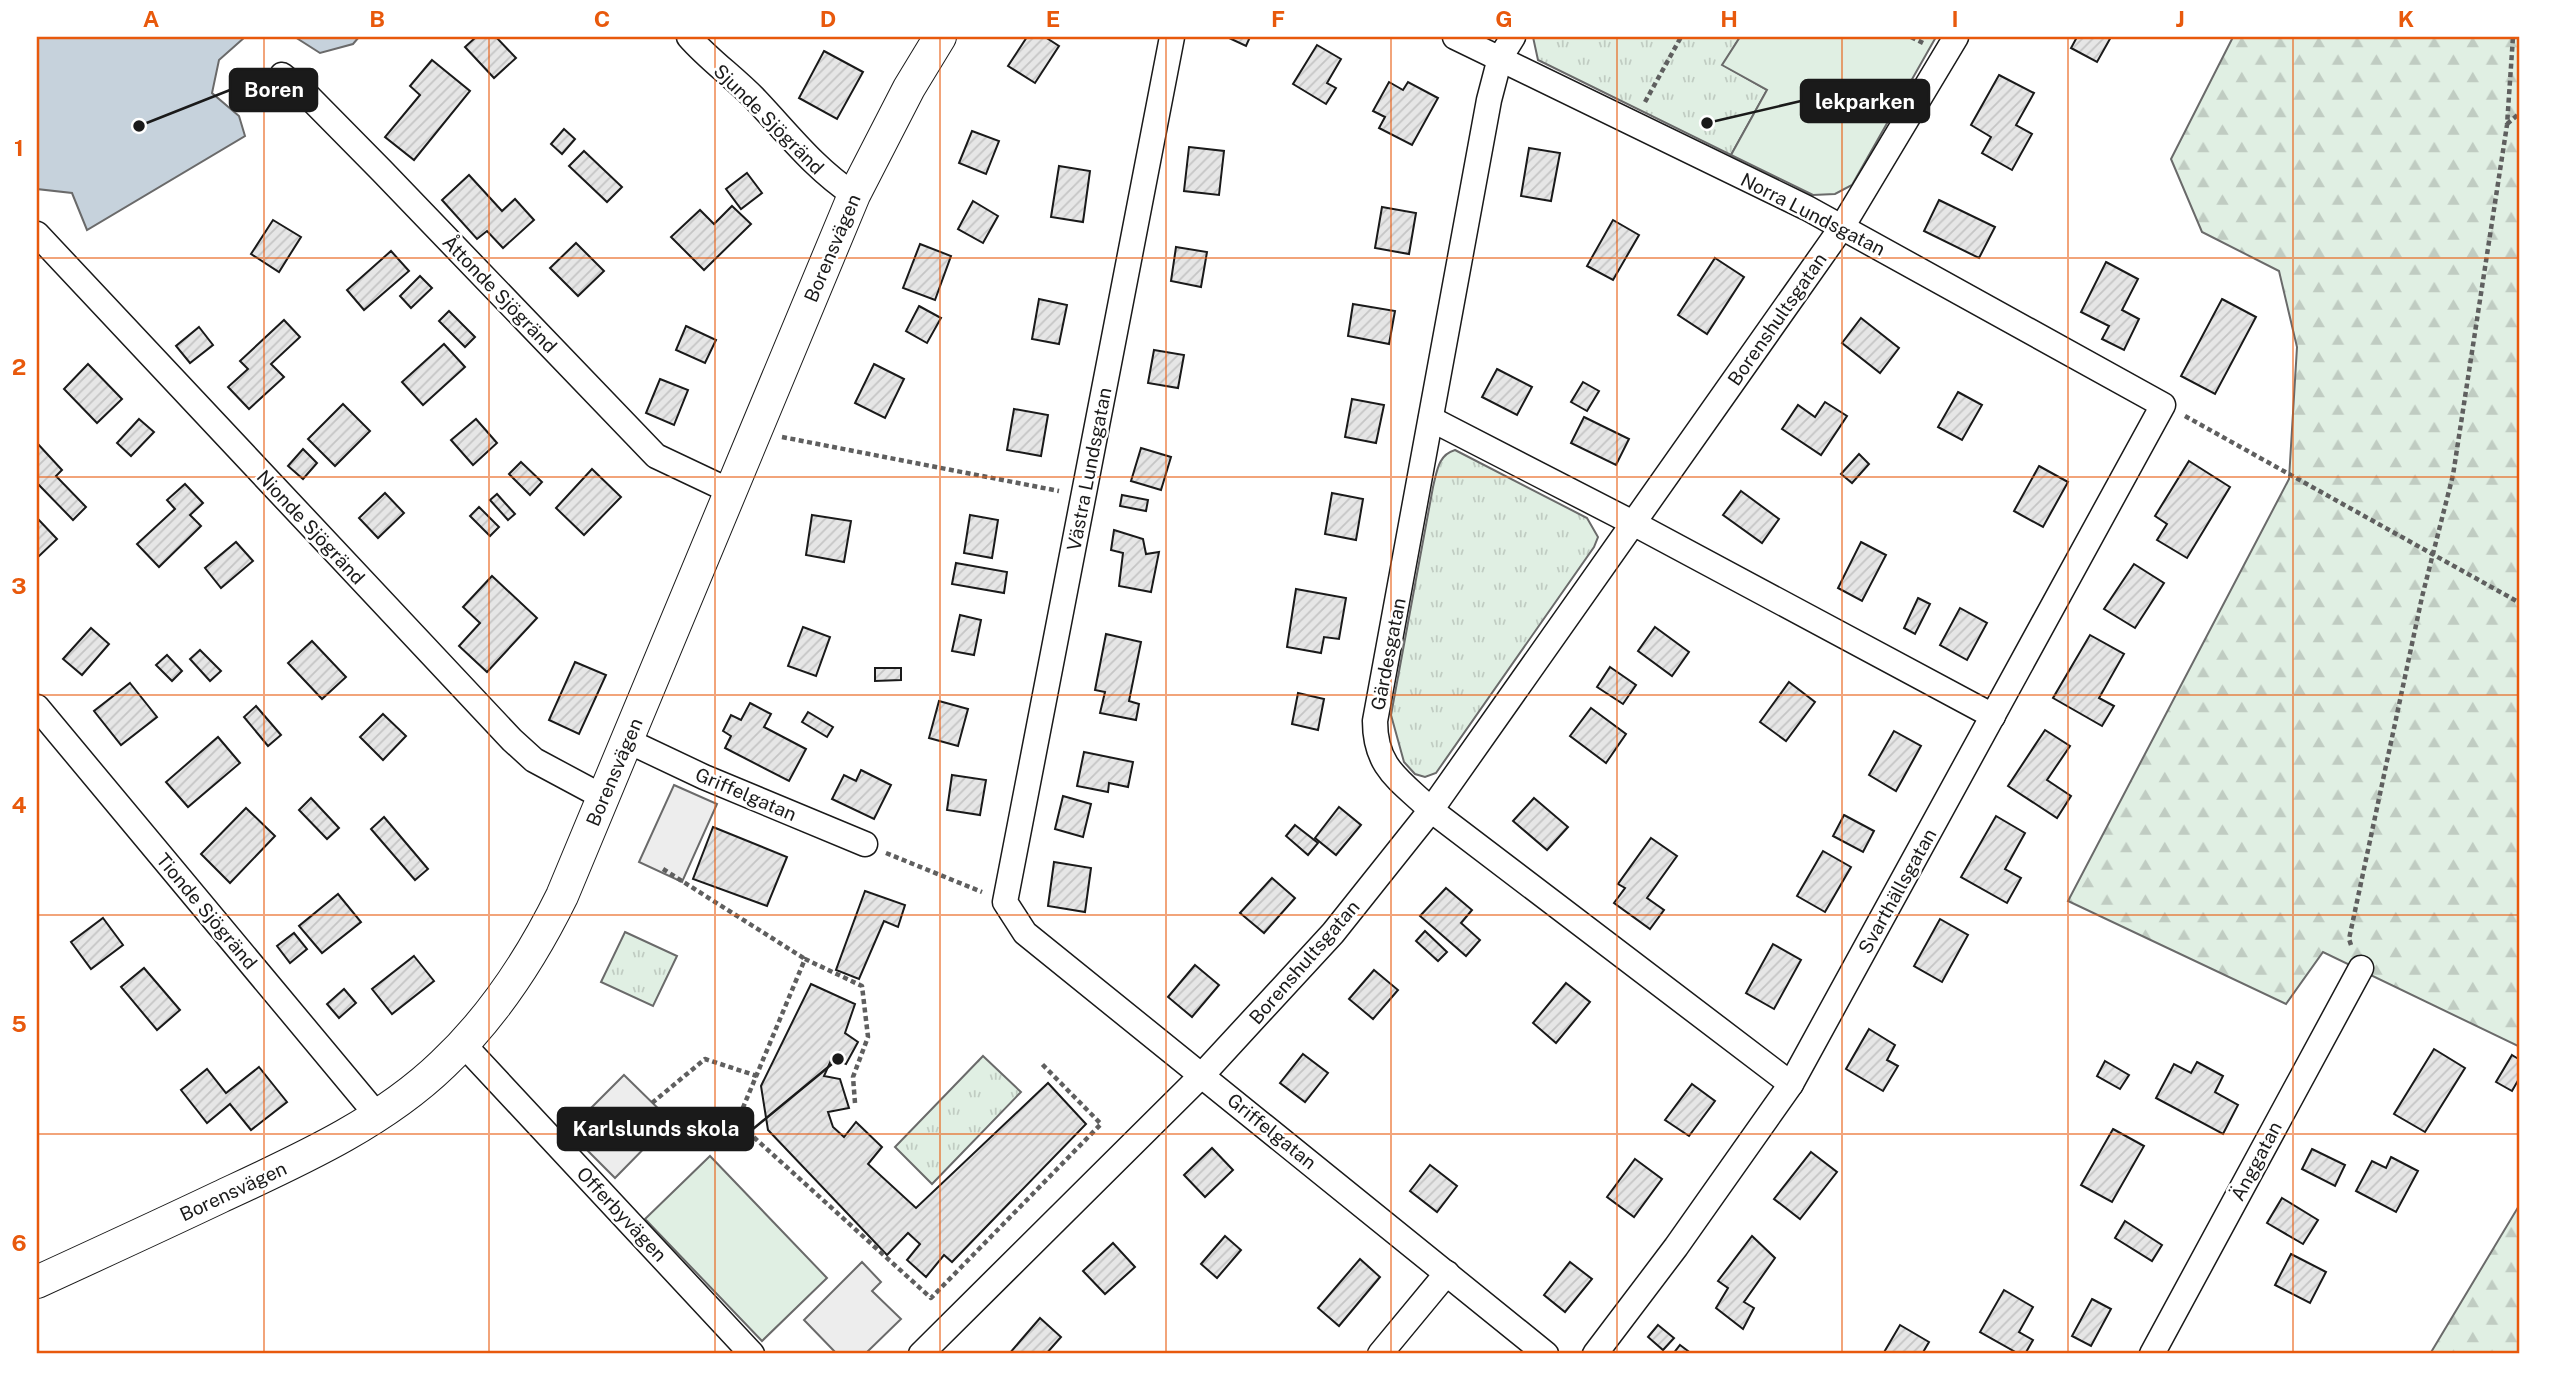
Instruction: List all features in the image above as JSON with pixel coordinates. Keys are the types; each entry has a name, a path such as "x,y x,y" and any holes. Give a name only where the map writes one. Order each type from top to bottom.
{"street":[{"name":"Sjunde Sjögränd","path":"689,37 756,100 808,159 854,195"},
{"name":"Borensvägen","path":"37,1282 274,1172 377,1115 420,1084 463,1044 508,989 543,935 628,741 854,195 898,107 940,37"},
{"name":"Västra Lundsgatan","path":"1005,902 1172,37"},
{"name":"Norra Lundsgatan","path":"1455,37 1842,228 2163,405"},
{"name":"Gärdesgatan","path":"1513,37 1500,58 1489,100 1375,721 1378,755 1392,774 1431,810 1791,1084"},
{"name":"Borenshultsgatan","path":"921,1354 1203,1074 1332,933 1431,810 1842,228 1956,37"},
{"name":"Åttonde Sjögränd","path":"282,75 309,97 382,171 656,456 730,491"},
{"name":"Nionde Sjögränd","path":"37,234 512,740 556,773 603,797"},
{"name":"Svarthällsgatan","path":"1595,1354 1676,1247 1791,1084 2163,405"},
{"path":"1432,419 1633,523 1993,716"},
{"name":"Tionde Sjögränd","path":"37,707 377,1115"},
{"name":"Griffelgatan","path":"628,741 704,778 865,844"},
{"name":"Griffelgatan","path":"1005,902 1025,933 1203,1074 1546,1354"},
{"name":"Änggatan","path":"2152,1354 2361,968"},
{"name":"Offerbyvägen","path":"463,1044 752,1354"},
{"path":"1380,1354 1447,1273"}],"path":[{"path":"1633,124 1681,37"},
{"path":"2361,968 2349,939 2453,475 2507,125 2513,37"},
{"path":"2507,125 2520,113"},
{"path":"2163,405 2520,603"},
{"path":"755,431 869,456 1083,495"},
{"path":"865,844 1005,902"},
{"path":"663,869 805,959 862,986 868,1037 853,1077 855,1103"},
{"path":"805,959 737,1122 931,1298 1101,1124 1041,1063"},
{"path":"652,1103 705,1059 757,1076"}],"green space":[{"path":"1533,37 1740,37 1723,65 1767,90 1731,155 1538,60"},
{"path":"1740,37 1936,37 1852,185 1835,194 1813,195 1731,155 1767,90 1722,65"},
{"path":"2233,37 2520,37 2520,1047 2323,952 2286,1004 2068,901 2289,479 2297,347 2279,271 2202,232 2171,159"},
{"path":"1455,450 1587,518 1598,537 1594,547 1436,773 1425,777 1415,774 1404,762 1391,715 1436,475 1445,456"},
{"path":"625,932 677,956 653,1006 601,982"},
{"path":"983,1056 1021,1092 932,1184 895,1147"},
{"path":"710,1156 827,1278 762,1341 645,1219"},
{"path":"2520,1204 2520,1354 2430,1354"}],"shaded area":[{"path":"37,37 245,37 219,60 212,93 239,116 245,136 87,230 72,193 37,189"},
{"path":"295,37 359,37 353,44 320,53"},
{"path":"674,785 717,804 682,882 639,862"},
{"path":"624,1075 671,1121 615,1178 568,1131"},
{"path":"862,1262 881,1282 872,1291 901,1319 865,1354 837,1354 804,1320"}],"building":[{"path":"476,37 496,37 516,58 494,78 465,47"},
{"path":"1027,37 1045,37 1059,46 1035,83 1008,66"},
{"path":"1227,37 1250,37 1246,46"},
{"path":"2077,37 2111,37 2097,62 2071,48"},
{"path":"1317,45 1341,59 1327,83 1336,88 1326,104 1293,84"},
{"path":"824,51 863,72 837,119 799,98"},
{"path":"432,60 470,91 414,160 385,137 420,95 410,86"},
{"path":"1999,75 2034,93 2016,125 2032,134 2012,170 1982,153 1991,137 1971,125"},
{"path":"1389,82 1403,90 1408,82 1438,98 1412,145 1379,128 1385,117 1373,111"},
{"path":"564,129 575,139 562,154 551,144"},
{"path":"972,131 999,141 986,174 959,163"},
{"path":"1189,147 1224,151 1219,195 1184,191"},
{"path":"1529,148 1560,153 1551,201 1521,196"},
{"path":"584,151 622,187 607,202 569,166"},
{"path":"1059,166 1090,171 1083,222 1051,217"},
{"path":"747,173 762,193 741,209 726,189"},
{"path":"469,175 502,211 515,199 534,220 503,248 487,231 477,239 442,200"},
{"path":"1939,200 1995,227 1979,258 1924,231"},
{"path":"973,201 998,216 983,243 958,229"},
{"path":"732,206 751,224 704,270 671,237 700,210 714,224"},
{"path":"1382,207 1416,213 1409,254 1375,248"},
{"path":"273,220 301,237 279,272 251,254"},
{"path":"1613,220 1639,235 1613,280 1587,266"},
{"path":"576,243 604,271 578,296 550,268"},
{"path":"920,244 951,256 935,300 903,288"},
{"path":"1176,247 1207,252 1201,287 1171,281"},
{"path":"391,251 409,271 364,310 347,290"},
{"path":"1715,258 1744,277 1707,334 1678,315"},
{"path":"2106,262 2138,279 2122,310 2139,319 2124,350 2102,339 2109,326 2081,312"},
{"path":"420,276 432,288 411,308 400,296"},
{"path":"1039,299 1067,305 1059,344 1032,339"},
{"path":"2222,299 2256,317 2215,394 2181,376"},
{"path":"1353,304 1395,311 1389,344 1348,336"},
{"path":"919,306 941,318 927,343 906,331"},
{"path":"449,311 475,337 465,347 439,321"},
{"path":"1861,318 1899,348 1880,373 1842,343"},
{"path":"284,320 300,337 271,364 284,377 249,409 228,387 248,369 240,361"},
{"path":"686,326 716,340 705,363 676,350"},
{"path":"199,327 213,345 190,363 176,346"},
{"path":"444,344 465,367 423,405 402,382"},
{"path":"1154,350 1184,355 1178,388 1148,383"},
{"path":"88,364 122,399 97,423 64,389"},
{"path":"874,364 904,379 885,418 855,403"},
{"path":"1497,369 1532,387 1517,415 1482,397"},
{"path":"660,379 688,390 674,425 646,413"},
{"path":"1583,382 1599,391 1587,411 1571,402"},
{"path":"1958,392 1982,405 1962,440 1938,427"},
{"path":"1352,399 1384,405 1376,443 1345,437"},
{"path":"1825,402 1847,416 1821,455 1782,429 1798,405 1815,417"},
{"path":"343,404 370,431 335,466 308,439"},
{"path":"1014,409 1048,415 1041,456 1007,450"},
{"path":"1584,417 1629,439 1616,465 1571,443"},
{"path":"139,419 154,432 131,456 117,443"},
{"path":"476,419 497,443 473,465 451,440"},
{"path":"37,443 62,470 56,476 86,507 73,520 37,483"},
{"path":"1141,448 1171,457 1161,490 1131,481"},
{"path":"303,449 317,463 303,479 288,466"},
{"path":"1859,454 1869,464 1852,483 1841,474"},
{"path":"2189,461 2230,487 2187,558 2157,540 2167,524 2155,516"},
{"path":"521,462 542,482 530,495 509,474"},
{"path":"2039,466 2068,482 2043,527 2014,511"},
{"path":"592,469 621,497 584,535 556,508"},
{"path":"185,484 203,503 190,515 201,526 159,567 137,544 175,509 167,500"},
{"path":"1741,491 1779,519 1762,543 1723,515"},
{"path":"385,493 404,513 378,538 359,518"},
{"path":"1332,493 1363,499 1356,540 1325,534"},
{"path":"497,494 515,514 508,520 490,500"},
{"path":"1122,495 1148,500 1146,511 1120,506"},
{"path":"479,507 499,527 490,536 470,516"},
{"path":"812,515 851,521 844,562 806,555"},
{"path":"970,515 998,520 992,558 964,553"},
{"path":"37,518 57,539 37,558"},
{"path":"1114,530 1143,539 1146,554 1159,552 1151,592 1119,586 1123,553 1111,550"},
{"path":"236,542 253,561 221,588 205,568"},
{"path":"1861,542 1886,555 1862,601 1838,588"},
{"path":"956,563 1007,572 1004,593 952,584"},
{"path":"2134,564 2164,583 2135,628 2104,609"},
{"path":"492,576 537,618 487,672 459,646 480,623 463,607"},
{"path":"1296,589 1346,598 1339,639 1324,637 1321,653 1287,647"},
{"path":"1918,598 1930,604 1915,634 1904,628"},
{"path":"1960,608 1987,623 1967,660 1940,645"},
{"path":"960,615 981,620 974,655 952,651"},
{"path":"803,627 830,637 816,676 788,666"},
{"path":"1655,627 1689,652 1672,676 1638,651"},
{"path":"91,628 109,644 82,675 63,659"},
{"path":"1106,634 1141,642 1129,701 1139,704 1136,720 1100,713 1105,692 1095,690"},
{"path":"2090,635 2124,654 2099,698 2114,706 2102,726 2053,698"},
{"path":"312,641 346,677 322,699 288,663"},
{"path":"200,650 221,671 210,681 190,659"},
{"path":"167,655 182,671 172,681 156,665"},
{"path":"575,662 606,675 579,734 549,720"},
{"path":"1610,667 1636,685 1623,704 1597,687"},
{"path":"875,668 901,668 901,680 875,681"},
{"path":"1789,682 1815,702 1786,741 1760,722"},
{"path":"130,683 157,717 121,745 94,711"},
{"path":"1298,693 1324,699 1318,730 1292,724"},
{"path":"939,701 968,709 958,746 929,738"},
{"path":"750,703 771,714 764,727 806,749 789,781 725,748 731,736 723,731 731,715 741,720"},
{"path":"256,706 281,735 268,746 244,717"},
{"path":"1591,708 1626,734 1606,763 1570,736"},
{"path":"808,712 833,727 827,737 802,722"},
{"path":"383,714 406,736 383,760 360,737"},
{"path":"2045,730 2070,746 2047,780 2071,796 2057,818 2008,786"},
{"path":"1894,731 1921,746 1896,791 1869,775"},
{"path":"218,737 240,763 188,807 166,782"},
{"path":"1084,752 1133,762 1128,787 1109,783 1108,792 1077,786"},
{"path":"861,770 891,785 874,819 832,799 844,775 856,781"},
{"path":"952,775 986,780 980,815 947,810"},
{"path":"1063,796 1091,804 1083,837 1055,829"},
{"path":"311,798 339,828 327,839 299,810"},
{"path":"1534,798 1568,827 1547,850 1513,821"},
{"path":"1339,807 1361,825 1336,855 1315,838"},
{"path":"246,808 275,836 230,883 201,854"},
{"path":"1844,815 1874,831 1863,852 1833,836"},
{"path":"1996,816 2025,833 2005,869 2021,878 2007,903 1961,877"},
{"path":"384,817 428,869 415,880 371,829"},
{"path":"1295,825 1318,843 1308,855 1286,836"},
{"path":"713,827 787,857 767,906 693,879"},
{"path":"1651,838 1677,856 1647,898 1664,910 1650,929 1614,903 1625,888 1618,884"},
{"path":"1823,851 1851,867 1825,912 1797,896"},
{"path":"1054,862 1091,868 1085,912 1048,906"},
{"path":"1272,878 1295,898 1264,933 1240,913"},
{"path":"1446,888 1472,910 1461,923 1480,940 1466,956 1420,916"},
{"path":"865,891 905,905 898,927 884,921 859,979 836,970"},
{"path":"338,894 361,922 322,953 299,926"},
{"path":"103,918 123,945 91,969 71,942"},
{"path":"1940,919 1968,935 1942,982 1914,966"},
{"path":"1425,931 1447,952 1438,961 1416,941"},
{"path":"294,933 307,949 290,963 277,946"},
{"path":"1773,944 1801,960 1774,1009 1746,993"},
{"path":"414,956 434,981 392,1014 372,989"},
{"path":"1195,965 1219,985 1192,1017 1168,997"},
{"path":"144,968 180,1010 157,1030 121,987"},
{"path":"1374,970 1398,990 1373,1019 1349,999"},
{"path":"1566,983 1590,1002 1556,1043 1533,1023"},
{"path":"811,984 855,1004 845,1033 858,1042 846,1064 832,1058 824,1076 840,1079 849,1108 828,1112 833,1127 844,1137 856,1122 882,1147 868,1164 916,1208 1048,1083 1086,1124 952,1262 944,1255 926,1277 907,1260 920,1244 908,1233 887,1255 768,1130 761,1086"},
{"path":"344,989 356,1003 339,1018 327,1004"},
{"path":"1869,1029 1895,1045 1887,1060 1898,1066 1883,1091 1846,1069"},
{"path":"2434,1049 2465,1068 2425,1132 2394,1114"},
{"path":"1303,1054 1328,1073 1305,1102 1280,1083"},
{"path":"2512,1055 2520,1060 2520,1077 2512,1091 2496,1082"},
{"path":"2105,1061 2129,1075 2120,1089 2097,1076"},
{"path":"2197,1062 2223,1076 2215,1092 2238,1105 2223,1134 2156,1098 2174,1064 2191,1073"},
{"path":"259,1067 287,1102 251,1130 230,1104 207,1123 181,1090 207,1069 226,1093"},
{"path":"1692,1084 1715,1101 1689,1136 1665,1120"},
{"path":"2113,1129 2144,1146 2112,1202 2081,1185"},
{"path":"1212,1148 1233,1170 1205,1197 1184,1175"},
{"path":"2312,1149 2345,1165 2335,1186 2302,1169"},
{"path":"1811,1152 1837,1172 1800,1219 1774,1199"},
{"path":"2391,1157 2418,1171 2396,1212 2356,1191 2372,1161 2386,1168"},
{"path":"1635,1159 1662,1179 1634,1217 1607,1197"},
{"path":"1430,1165 1457,1186 1437,1212 1410,1191"},
{"path":"2282,1198 2318,1220 2303,1244 2267,1223"},
{"path":"2125,1221 2162,1245 2152,1261 2115,1238"},
{"path":"1225,1236 1241,1250 1217,1278 1201,1264"},
{"path":"1752,1236 1775,1258 1744,1302 1754,1308 1743,1329 1716,1308 1728,1288 1718,1281"},
{"path":"1113,1243 1135,1267 1105,1294 1083,1271"},
{"path":"2291,1254 2326,1272 2310,1303 2275,1285"},
{"path":"1360,1259 1380,1277 1339,1326 1318,1308"},
{"path":"1570,1262 1592,1279 1565,1312 1544,1295"},
{"path":"2004,1290 2033,1307 2019,1332 2033,1340 2025,1354 2019,1354 1980,1332"},
{"path":"2092,1299 2111,1309 2091,1346 2072,1336"},
{"path":"1040,1318 1061,1337 1046,1354 1009,1354"},
{"path":"1658,1325 1674,1338 1663,1350 1648,1337"},
{"path":"1900,1325 1929,1342 1922,1354 1883,1354"},
{"path":"1680,1345 1692,1354 1673,1354"}],"place":[{"name":"lekparken","path":"1707,123"},
{"name":"Boren","path":"139,126"},
{"name":"Karlslunds skola","path":"838,1059"}]}
